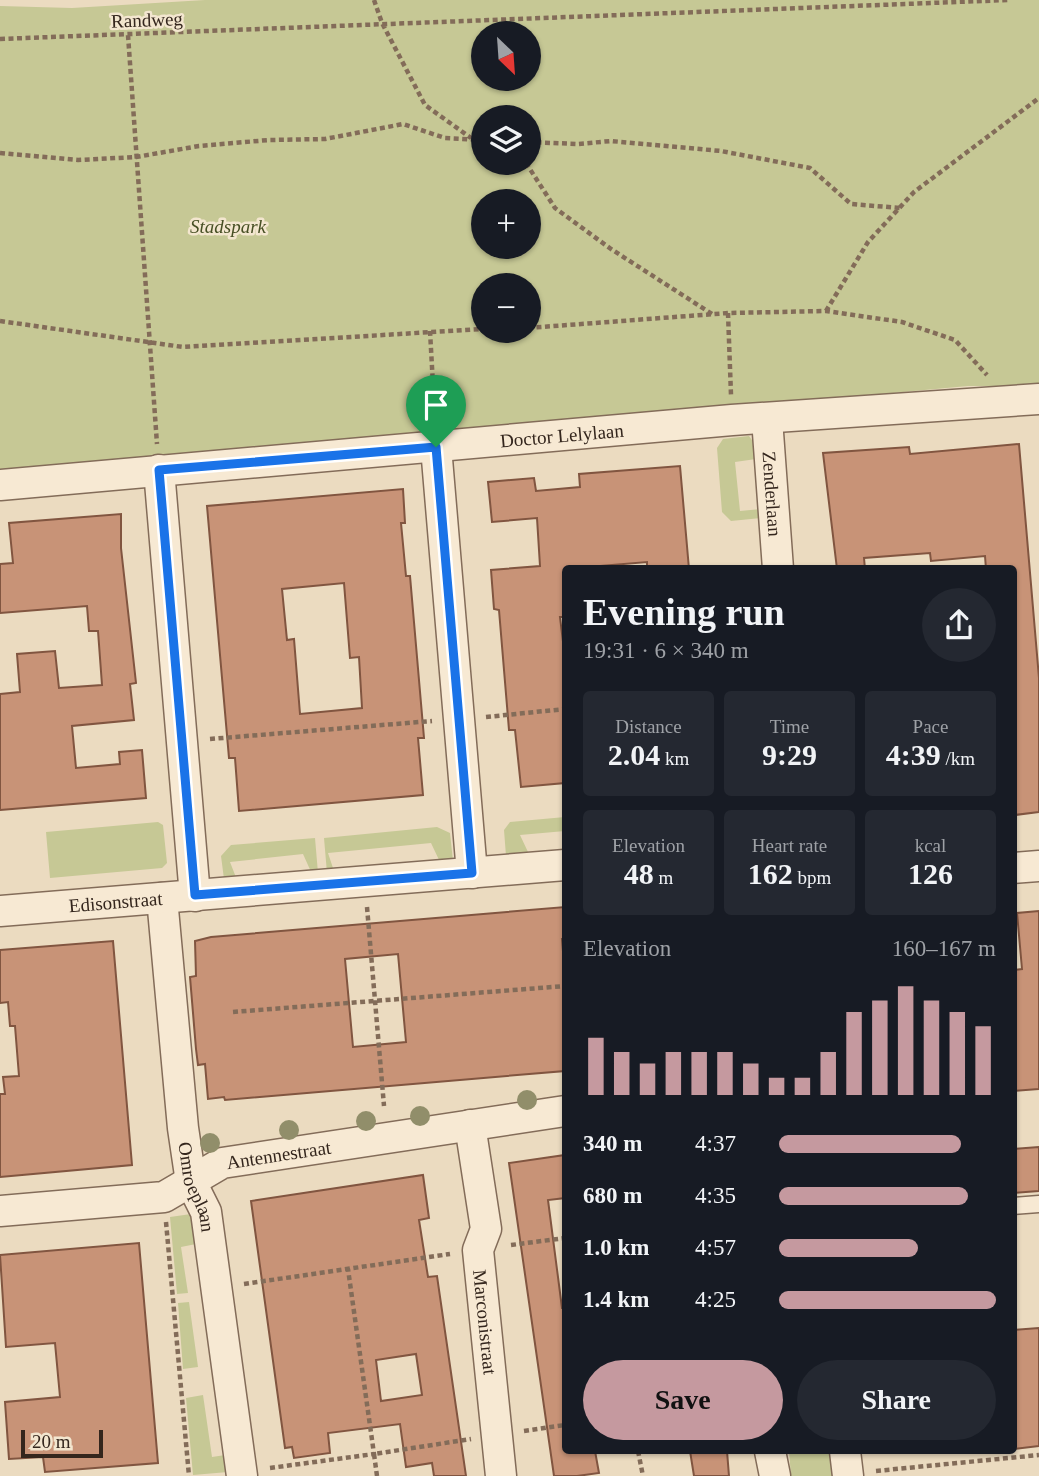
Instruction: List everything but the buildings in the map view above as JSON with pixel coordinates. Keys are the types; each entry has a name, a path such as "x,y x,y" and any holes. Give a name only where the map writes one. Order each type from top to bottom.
{"street":[{"name":"Doctor Lelylaan","path":"0,485 732,420 1039,399"},
{"name":"Zenderlaan","path":"766,419 778,565"},
{"path":"436,447 472,873"},
{"path":"159,470 195,895"},
{"name":"Edisonstraat","path":"0,911 562,865"},
{"path":"1017,868 1039,866"},
{"name":"Omroeplaan","path":"162,898 191,1182 206,1212 242,1474"},
{"name":"Antennestraat","path":"0,1211 164,1197 222,1163 562,1111"},
{"name":"Marconistraat","path":"470,1125 486,1229 478,1250 501,1476"},
{"path":"771,1454 775,1476"}],"lane":[{"path":"1017,1206 1039,1204"}],"path":[{"path":"374,0 382,23 425,105 471,139"},
{"name":"Randweg","path":"0,39 1008,0"},
{"path":"128,35 159,470"},
{"path":"826,311 869,242 914,192 1039,98"},
{"path":"0,153 78,160 136,157 198,146 325,139 403,124 444,138 471,140"},
{"path":"541,143 578,144 611,141 721,151 810,168 850,204 900,208"},
{"path":"534,175 555,208 611,249 712,314"},
{"path":"541,327 728,313 826,311 902,322 955,340 987,375 995,400"},
{"path":"728,313 732,420"},
{"path":"0,321 183,347 471,330"},
{"path":"430,331 436,447"},
{"path":"182,741 562,709"},
{"path":"366,895 384,1106"},
{"path":"233,1012 376,1003 562,986"},
{"path":"164,1197 189,1476"},
{"path":"216,1288 562,1238"},
{"path":"348,1269 377,1476"},
{"path":"242,1474 562,1425"},
{"path":"639,1454 643,1476"},
{"path":"847,1466 1039,1455"}],"green space":[{"name":"Stadspark","path":"205,0 1039,0 1039,386 968,386 0,475 0,6 72,8"},
{"path":"749,436 754,443 756,459 735,462 740,511 761,509 761,518 731,521 722,512 717,448 723,439"},
{"path":"562,817 562,831 520,835 528,852 506,856 504,830 510,822"},
{"path":"158,822 163,825 167,863 162,868 50,878 46,832"},
{"path":"437,827 450,833 453,861 440,862 431,843 328,853 333,868 327,873 324,838"},
{"path":"315,838 318,873 312,874 303,854 230,862 237,880 224,879 221,856 231,845"},
{"path":"191,1214 201,1243 181,1247 188,1293 177,1294 170,1217"},
{"path":"189,1302 198,1367 183,1369 178,1303"},
{"path":"203,1395 212,1457 232,1454 228,1472 193,1475 186,1398"},
{"path":"789,1454 833,1454 835,1476 791,1476"}],"route":[{"path":"436,447 472,873 195,895 159,470 436,447"}]}
